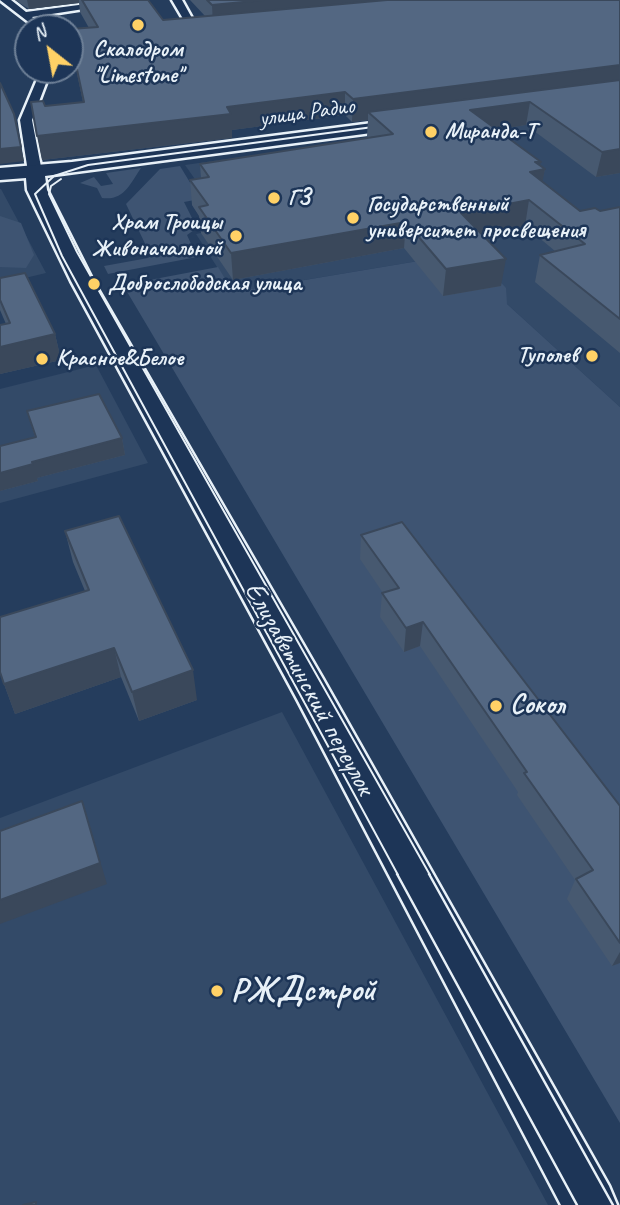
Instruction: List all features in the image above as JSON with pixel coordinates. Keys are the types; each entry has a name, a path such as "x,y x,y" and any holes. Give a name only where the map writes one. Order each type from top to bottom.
{"street":[{"path":"5,0 24,14"},
{"path":"33,14 138,0"},
{"path":"177,0 195,32 216,31"},
{"path":"35,172 26,120 40,84"},
{"name":"улица Радио","path":"0,174 35,172 429,121"},
{"name":"Елизаветинский переулок","path":"35,172 37,190 82,281 284,641 590,1205"}],"shaded area":[{"path":"620,103 620,407 507,304 472,252 233,292 196,234 210,231 192,205 211,202 185,165"},
{"path":"180,166 200,199 184,202 197,228 187,235 197,257 108,274 104,266 151,256 126,204 160,169"},
{"path":"141,168 126,190 116,197 102,198 97,188 80,183 94,177 101,186 113,184 106,173"},
{"path":"1,189 46,273 0,284"},
{"path":"0,216 21,223 34,255 26,268 0,267"},
{"name":"Сокол","path":"472,252 506,288 507,304 620,407 620,1123 123,285 218,267 233,292"},
{"path":"96,365 148,463 0,503 0,389"},
{"name":"РЖДстрой","path":"282,712 548,1205 0,1205 0,818"}],"building":[{"path":"82,0 148,0 163,20 387,0 620,0 620,65 353,99 345,92 227,107 231,114 37,136 31,102 43,101 45,106 84,102 80,84 84,84 84,28 98,27"},
{"path":"207,0 264,0 212,5"},
{"path":"620,80 620,149 602,152 530,102 470,110 541,162 535,162 545,169 530,172 580,211 620,207 620,319 540,255 585,244 529,200 461,213 506,259 446,269 406,222 231,253 199,207 208,205 190,180 209,177 200,164 393,134 368,112"},
{"path":"0,83 14,114 21,147 0,149"},
{"path":"25,273 55,334 0,347 0,325 10,323 0,300 0,278"},
{"path":"99,394 122,438 0,473 0,446 36,437 27,411"},
{"path":"119,516 193,670 132,692 114,648 4,684 0,672 0,617 89,590 65,531"},
{"path":"402,522 620,806 620,943 576,879 593,870 524,773 527,772 423,622 406,628 382,593 399,588 361,535"},
{"path":"82,801 100,863 0,900 0,831"}],"tram line":[{"path":"388,125 88,165 54,176 35,194 62,256 398,875"},
{"path":"61,179 51,186 49,194 77,252 430,875"},
{"path":"397,874 577,1205"},
{"path":"429,874 613,1205"}],"place":[{"name":"Скалодром \"Limestone\"","path":"138,25"},
{"name":"Миранда-Т","path":"431,132"},
{"name":"ГЗ","path":"274,198"},
{"name":"Государственный университет просвещения","path":"353,218"},
{"name":"Храм Троицы Живоначальной","path":"236,236"},
{"name":"Доброслободская улица","path":"94,284"},
{"name":"Туполев","path":"592,356"},
{"name":"Красное&Белое","path":"42,359"},
{"name":"Сокол","path":"496,706"},
{"name":"РЖДстрой","path":"217,991"}]}
